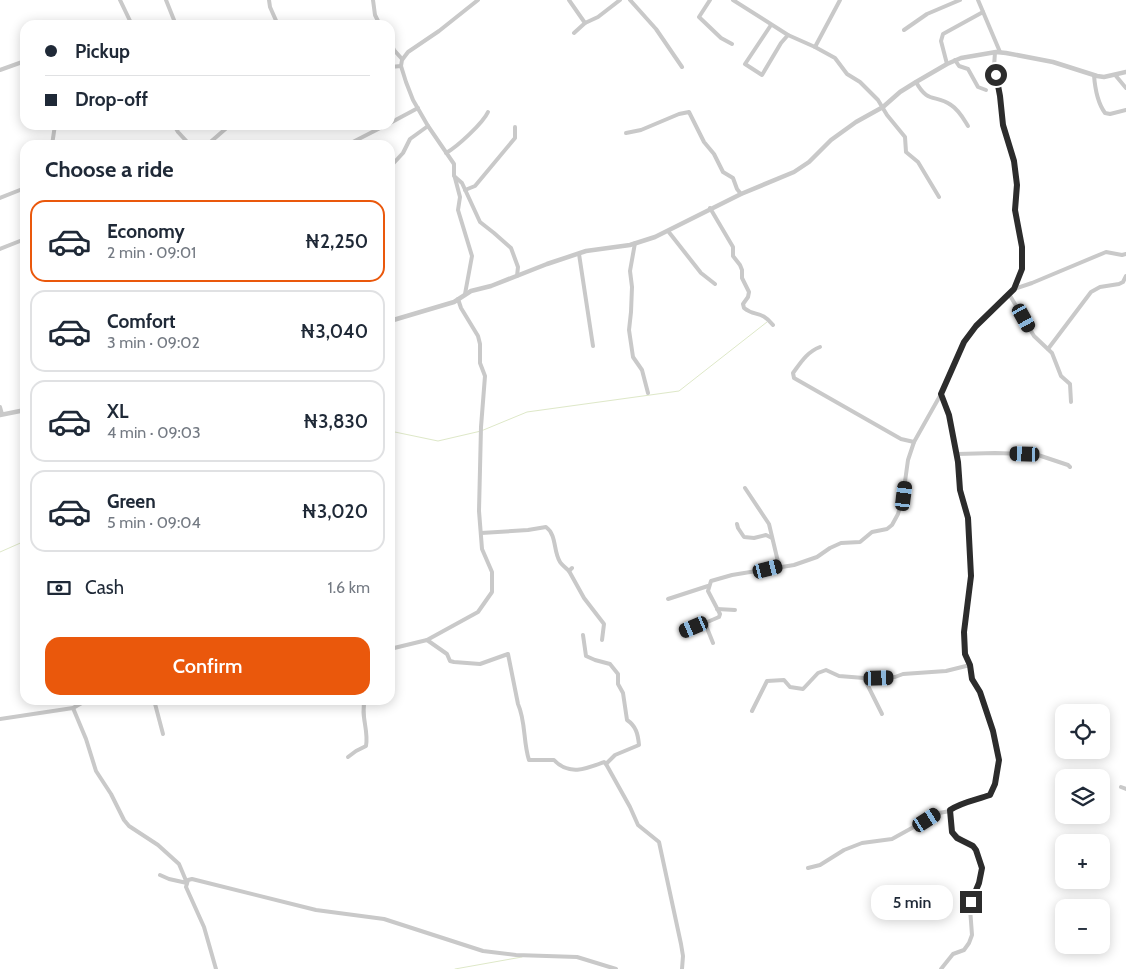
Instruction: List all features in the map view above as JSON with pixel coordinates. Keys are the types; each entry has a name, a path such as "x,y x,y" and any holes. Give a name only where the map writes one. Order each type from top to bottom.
{"street":[{"path":"120,0 130,20"},
{"path":"166,0 174,20"},
{"path":"270,0 270,7 276,20"},
{"path":"373,0 378,20"},
{"path":"466,294 472,256 458,210 460,197 453,172 454,164 418,108 406,82 402,59 408,52 439,32 478,0"},
{"path":"569,0 585,23"},
{"path":"574,33 585,23 598,17 620,0"},
{"path":"630,0 656,29 682,67"},
{"path":"710,0 699,17 721,38 732,44"},
{"path":"732,0 770,25 835,58 847,74 860,82 883,107 887,115 905,137 906,152 918,162 939,197"},
{"path":"815,47 840,0"},
{"path":"904,30 927,14 960,0"},
{"path":"683,632 719,617 720,614 708,591 711,581 779,566 794,565 817,557 841,543 848,541 860,542 872,532 887,529 892,525 904,496 908,460 914,442 941,394 959,351 971,331 1014,289 1022,269 1022,247 1015,210 1017,185 1014,161 1003,125 994,67 997,52 978,0"},
{"path":"947,64 941,41 943,34 983,12"},
{"path":"770,25 744,64 762,75 781,43 788,35"},
{"path":"395,51 402,59"},
{"path":"395,319 458,299 475,290 579,254 635,243 668,231 710,208 794,172 809,162 830,140 856,122 883,107 900,92 955,60 978,54 997,52 1053,62 1104,77 1116,76 1126,72"},
{"path":"955,60 959,66 968,69 978,87 986,90"},
{"path":"0,70 20,63"},
{"path":"395,67 402,66"},
{"path":"1094,75 1099,104 1105,113 1110,114 1126,110"},
{"path":"1116,76 1126,88"},
{"path":"916,82 927,97 951,105 964,118 968,126"},
{"path":"395,120 418,108"},
{"path":"446,154 484,120 488,112"},
{"path":"626,133 647,128 679,114 689,112 704,142 723,172 733,178 737,190 741,194"},
{"path":"395,162 403,153 410,139 428,126"},
{"path":"465,190 475,186 515,138 515,127"},
{"path":"177,130 185,140"},
{"path":"213,140 224,130"},
{"path":"357,140 376,130"},
{"path":"455,178 462,183 480,222 511,248 518,267 516,276"},
{"path":"0,198 20,190"},
{"path":"710,208 732,247 733,256 740,265 742,278 749,292 744,308 747,311 767,317 773,325"},
{"path":"668,231 701,273 715,284"},
{"path":"0,249 20,242"},
{"path":"635,243 630,271 632,287 629,330 633,357 644,376 648,393"},
{"path":"1014,289 1039,281 1106,252 1126,254"},
{"path":"579,254 593,346"},
{"path":"1048,349 1091,292 1100,287 1119,284 1126,276"},
{"path":"468,282 475,290"},
{"path":"1009,294 1034,336 1052,353 1061,376 1070,384 1070,402"},
{"path":"395,648 427,640 478,612 492,592 492,572 482,549 479,511 480,427 485,376 480,363 478,336 461,308 458,299"},
{"path":"820,347 806,354 793,373 794,378 901,439 914,442"},
{"path":"808,868 820,865 844,850 862,844 892,839 939,812 950,810 963,803 990,795 995,784 999,760 993,731 980,692 972,679 970,665 965,654 964,632 971,576 968,518 960,490 957,454 946,403 941,394"},
{"path":"0,407 1,414 20,411"},
{"path":"957,454 1038,455 1070,467"},
{"path":"745,488 768,524 779,566"},
{"path":"737,524 744,537 769,536 773,541"},
{"path":"481,533 546,527 555,543 559,561 571,569 584,598 604,624 602,640"},
{"path":"668,599 708,586"},
{"path":"717,609 735,610"},
{"path":"705,623 713,644"},
{"path":"583,635 586,656 610,664 618,674 618,684 623,693 628,720 633,724 638,739 639,745 615,755 606,764"},
{"path":"427,640 447,654 450,661 454,662 480,664 508,654 521,711 525,750 529,760 554,760 560,766 575,771 604,762 606,764"},
{"path":"752,711 767,681 784,680 790,687 803,689 818,673 826,670 839,676 864,678 895,677 903,674 946,671 970,665"},
{"path":"864,678 882,714"},
{"path":"0,719 73,708 78,705"},
{"path":"155,705 163,734"},
{"path":"348,757 356,750 366,746 368,736 364,716 365,705"},
{"path":"73,708 86,739 96,772 111,794 124,820 129,826 158,845 179,864 191,899 204,927 216,969"},
{"path":"606,764 638,825 659,842 681,944 683,956 682,969"},
{"path":"940,969 953,954 964,950 969,943 972,935 971,902 982,872 976,850 973,846 957,838 952,832 950,810"},
{"path":"160,874 169,879 186,883"},
{"path":"186,883 192,879 316,910 384,919 482,951 577,957 616,969"}],"waterway":[{"path":"395,432 438,441 481,431 527,412 679,391 767,322"},
{"path":"0,552 20,543"},
{"path":"455,969 522,957"}],"route":[{"path":"971,902 979,883 982,868 973,846 957,838 952,832 950,827 950,810 957,805 990,795 995,784 999,760 993,731 980,692 972,679 970,665 965,654 964,632 971,576 968,518 960,490 957,454 949,415 941,394 959,351 971,331 1014,289 1022,269 1022,247 1015,210 1017,185 1014,161 1003,125 996,75"}]}
